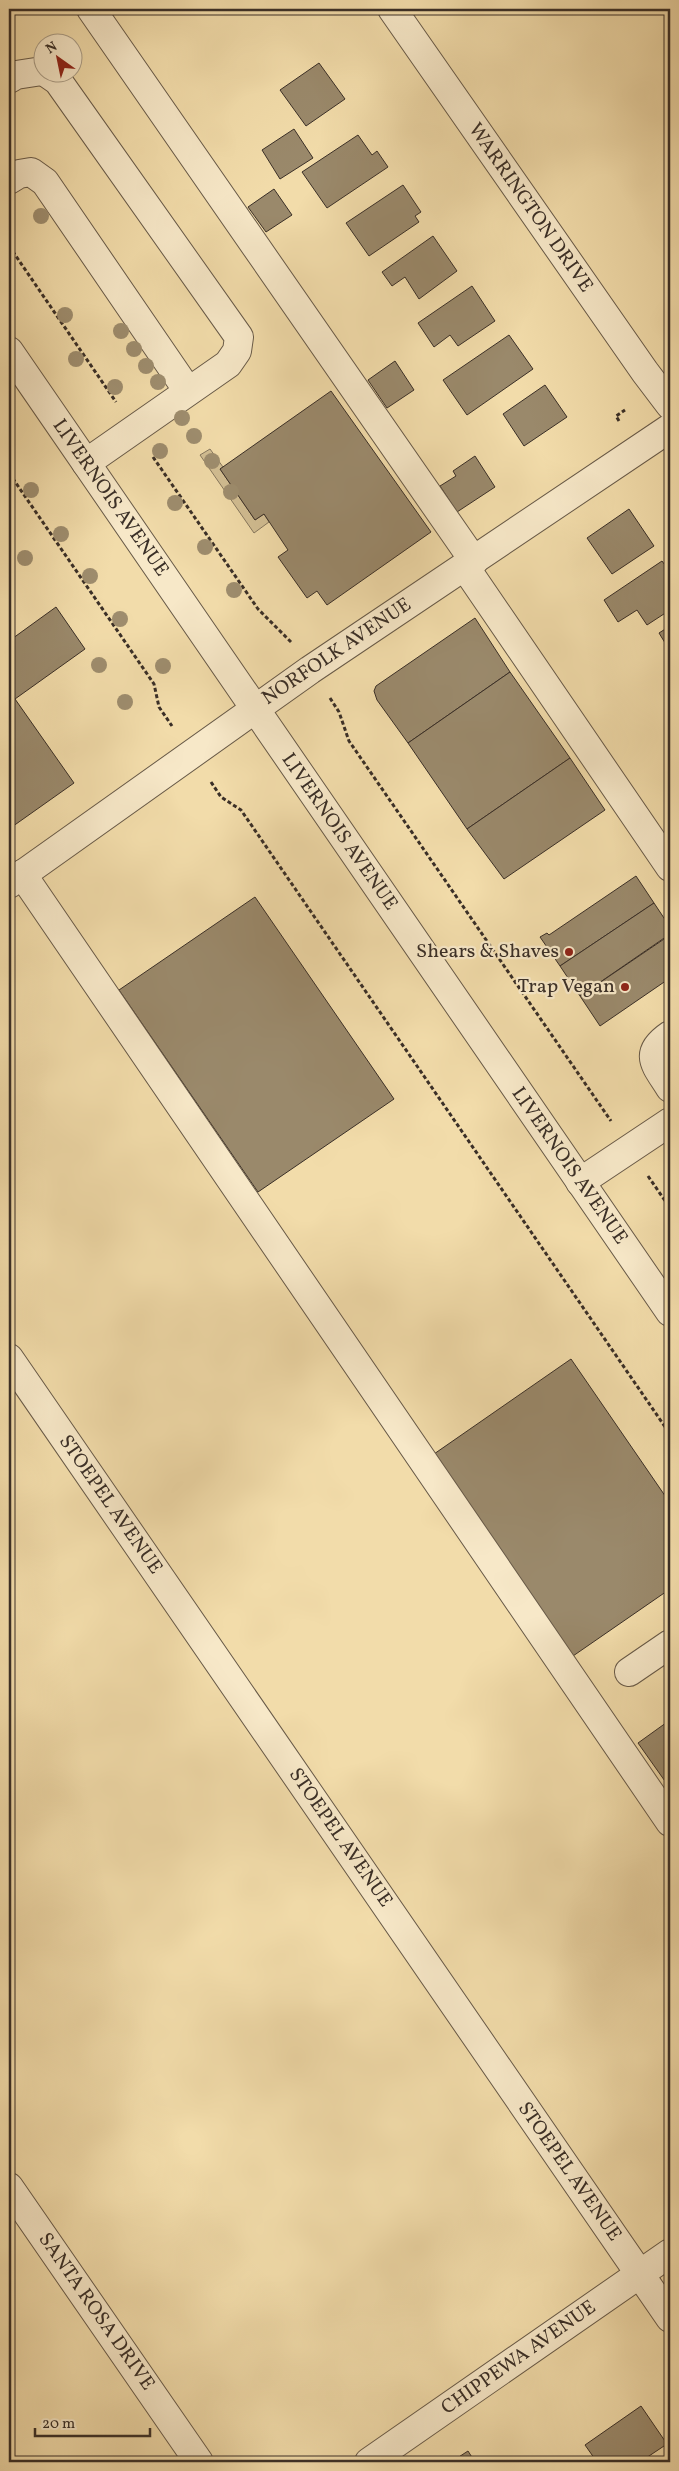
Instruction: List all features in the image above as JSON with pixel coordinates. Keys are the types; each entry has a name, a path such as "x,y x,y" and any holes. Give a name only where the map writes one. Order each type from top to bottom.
{"street":[{"path":"91,9 469,564 670,867"},
{"name":"WARRINGTON DRIVE","path":"392,9 645,372 670,405"},
{"path":"9,79 16,75 32,73"},
{"path":"59,82 238,337 237,351 228,364 86,462"},
{"path":"9,180 19,174 31,172 45,182 188,392"},
{"name":"LIVERNOIS AVENUE","path":"9,351 670,1312"},
{"name":"NORFOLK AVENUE","path":"16,879 254,708 670,428"},
{"path":"16,879 670,1822"},
{"path":"670,1035 659,1042 653,1053 654,1064 670,1088"},
{"path":"580,1182 670,1122"},
{"name":"STOEPEL AVENUE","path":"9,1358 670,2318"},
{"path":"629,1672 670,1644"},
{"name":"SANTA ROSA DRIVE","path":"9,2187 200,2462"},
{"name":"CHIPPEWA AVENUE","path":"369,2462 670,2253"}],"path":[{"path":"616,416 625,410"},
{"path":"9,473 154,684 159,707 175,731"},
{"path":"326,692 339,712 349,741 670,1208"},
{"path":"209,780 221,797 242,810 670,1434"}],"shaded area":[{"path":"210,449 223,467 220,469 255,520 264,514 269,522 254,533 200,455"}],"building":[{"path":"319,63 345,99 306,126 280,90"},
{"path":"294,129 313,158 280,179 262,150"},
{"path":"358,135 372,155 377,151 388,167 327,208 302,172"},
{"path":"403,185 421,212 415,216 419,222 369,256 346,223"},
{"path":"274,189 292,215 266,232 248,207"},
{"path":"433,236 457,271 419,299 405,277 392,286 382,272"},
{"path":"472,286 495,321 458,346 450,335 434,347 418,323"},
{"path":"509,335 533,369 467,415 443,380"},
{"path":"395,361 414,390 387,408 368,380"},
{"path":"545,385 567,417 524,446 503,414"},
{"path":"331,391 431,532 327,605 317,591 307,598 278,557 288,550 264,514 255,520 220,469"},
{"path":"475,456 495,487 457,512 440,486 456,476 453,471"},
{"path":"629,509 654,546 612,574 587,538"},
{"path":"662,561 670,572 670,610 647,625 637,610 618,622 604,600"},
{"path":"56,607 85,649 15,699 74,783 9,829 9,641"},
{"path":"475,618 510,672 408,743 377,700 374,691 376,686"},
{"path":"670,626 670,651 659,633"},
{"path":"510,672 570,758 467,829 408,743"},
{"path":"570,758 605,810 504,879 467,829"},
{"path":"636,876 654,903 560,966 540,937 547,933 549,935"},
{"path":"255,897 394,1099 258,1192 119,990"},
{"path":"654,903 670,927 670,934 580,996 560,966"},
{"name":"Trap Vegan","path":"670,935 670,978 600,1026 580,996"},
{"path":"571,1359 670,1503 670,1589 573,1656 434,1454"},
{"path":"670,1720 670,1782 667,1784 638,1743"},
{"path":"641,2406 667,2444 640,2462 597,2462 585,2445"},
{"path":"468,2451 475,2462 451,2462"}],"place":[{"name":"Shears & Shaves","path":"569,952"},
{"name":"Trap Vegan","path":"625,987"}]}
